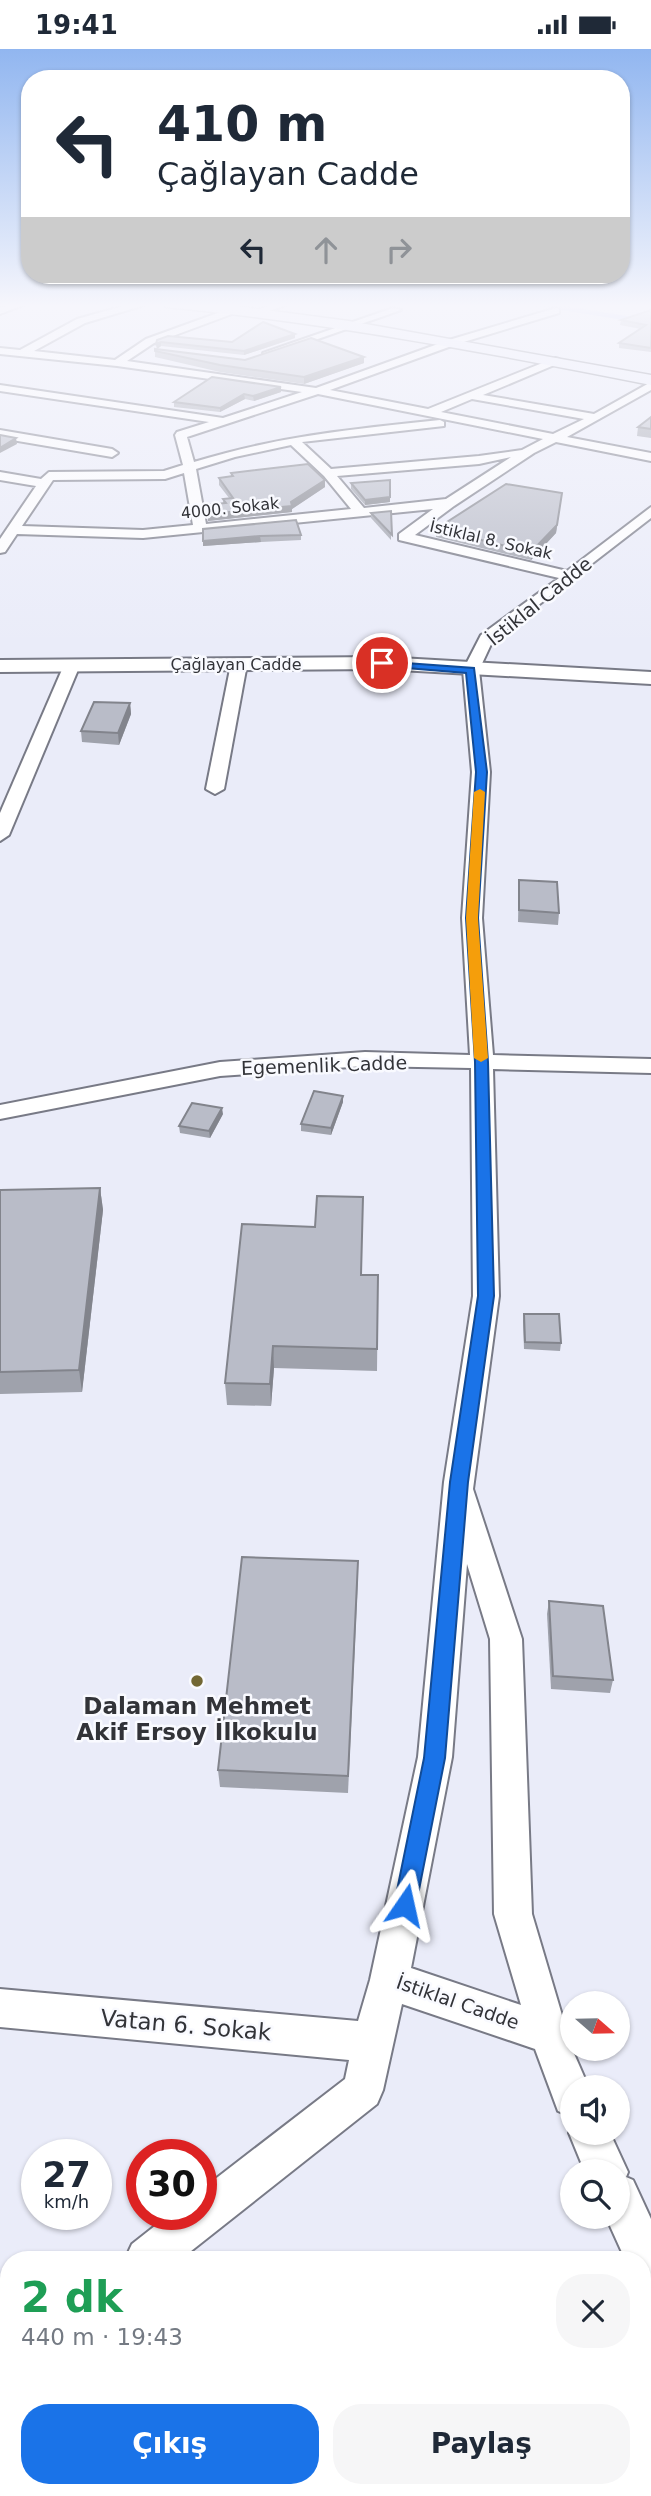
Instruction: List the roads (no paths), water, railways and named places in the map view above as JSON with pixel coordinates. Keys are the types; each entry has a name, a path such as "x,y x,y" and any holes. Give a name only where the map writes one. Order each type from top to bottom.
{"street":[{"path":"204,417 224,420"},
{"path":"200,529 181,435 233,417"},
{"path":"449,417 651,457"},
{"path":"591,417 596,418"},
{"path":"449,503 530,450 596,418"},
{"path":"0,549 49,476 165,475 232,454 310,437 468,421"},
{"path":"0,434 112,453 67,476"},
{"path":"294,441 328,473 361,513"},
{"path":"328,473 479,460 530,450"},
{"path":"0,476 44,483"},
{"name":"4000. Sokak","path":"14,530 144,534 449,503"},
{"name":"İstiklal 8. Sokak","path":"449,503 404,537 570,576"},
{"name":"İstiklal Cadde","path":"549,2033 388,1980 435,1758 459,1482 486,1296 482,1062 472,918 481,772 471,670 486,638 646,521"},
{"name":"Çağlayan Cadde","path":"0,666 382,663 648,681"},
{"path":"215,789 239,664"},
{"path":"0,835 72,665"},
{"name":"Egemenlik Cadde","path":"0,1112 220,1069 365,1059 651,1066"},
{"path":"459,1482 506,1639 513,1914 564,2075"},
{"path":"158,2251 363,2090 388,1980"},
{"name":"Vatan 6. Sokak","path":"0,2008 372,2042"},
{"path":"630,2222 644,2251"}],"place":[{"name":"Dalaman Mehmet Akif Ersoy İlkokulu","path":"197,1681"}]}
